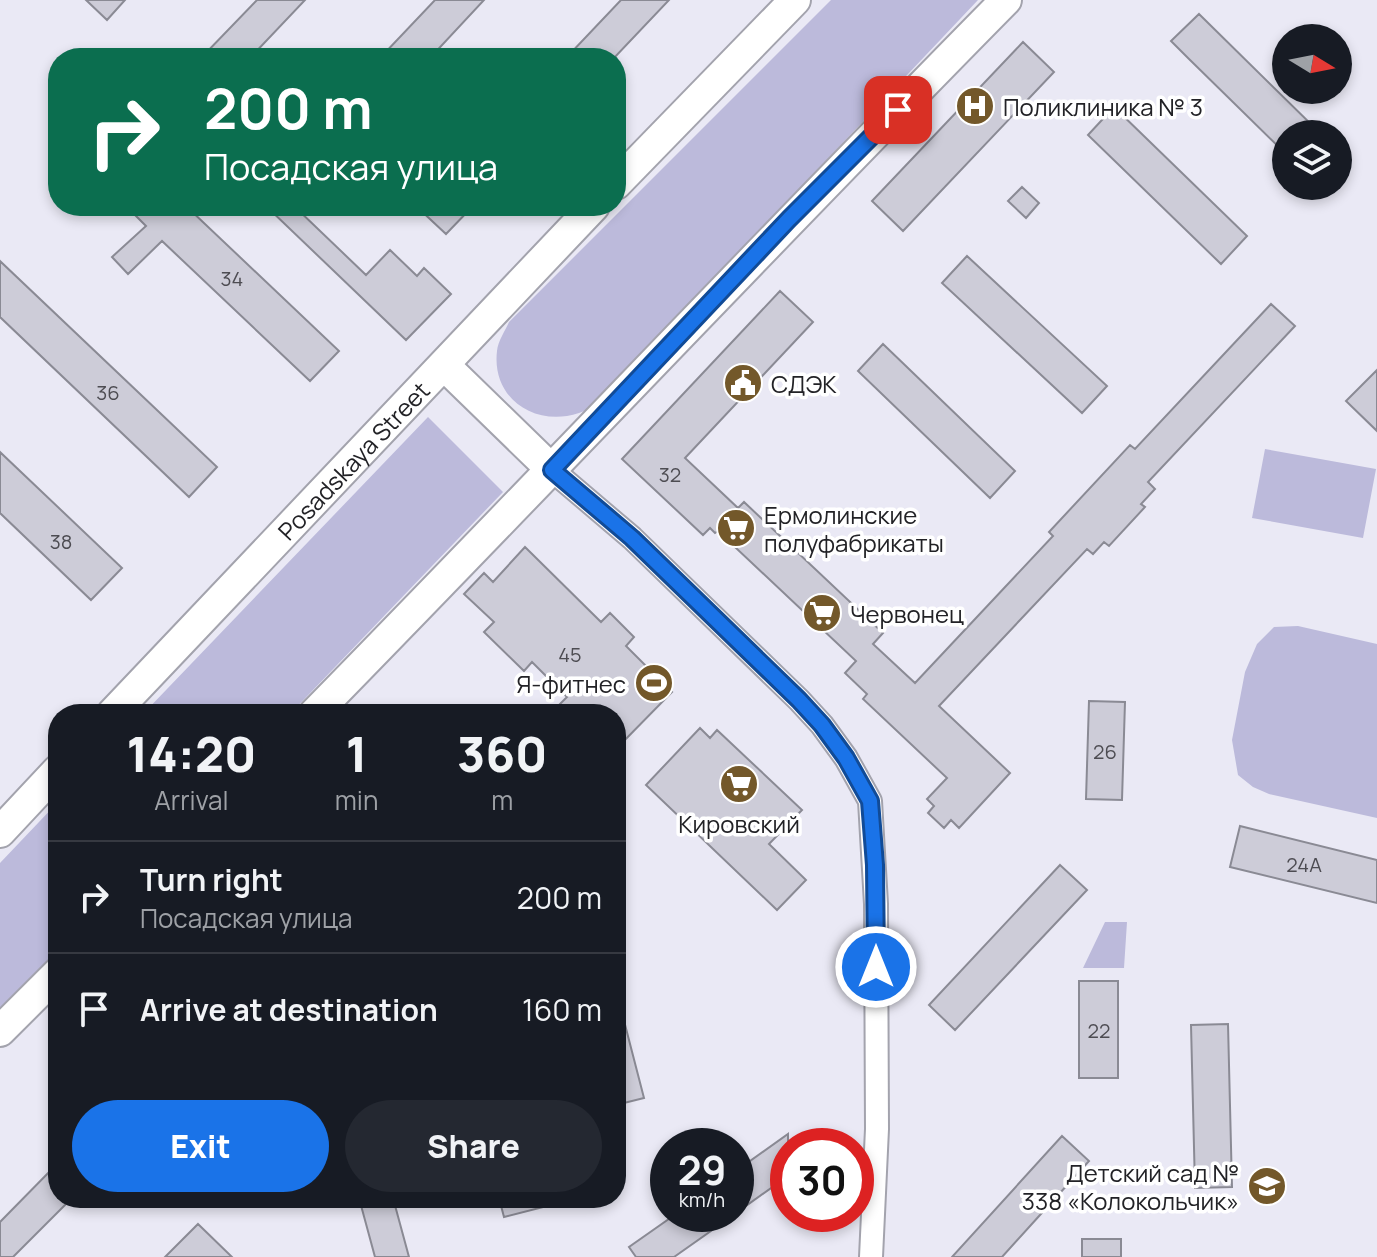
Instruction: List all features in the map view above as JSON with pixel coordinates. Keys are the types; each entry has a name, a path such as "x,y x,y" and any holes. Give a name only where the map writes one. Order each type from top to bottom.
{"street":[{"path":"626,174 795,0"},
{"path":"324,704 552,470 789,219 1006,0"},
{"name":"Posadskaya Street","path":"122,704 585,216"},
{"path":"444,365 552,470 632,538 799,700 830,736 870,801 876,904 877,1129 871,1257"},
{"path":"0,832 48,781"},
{"path":"0,1031 48,983"}],"shaded area":[{"path":"831,0 978,0 591,409 552,417 526,409 506,392 500,380 497,366 500,340 509,322 615,216 626,216 626,205"},
{"path":"428,417 503,492 300,704 153,704"},
{"path":"1265,449 1376,469 1363,538 1252,518"},
{"path":"1298,626 1377,644 1377,818 1269,794 1238,775 1232,740 1245,672 1257,644 1274,627"},
{"path":"48,813 48,966 0,1016 0,863"},
{"path":"1105,922 1127,922 1124,968 1083,968"}],"building":[{"path":"86,0 125,0 107,20"},
{"path":"257,0 305,0 259,48 211,48"},
{"path":"435,0 484,0 439,48 389,48"},
{"path":"621,0 669,0 623,48 575,48"},
{"path":"1199,14 1272,86 1272,104 1290,104 1307,120 1272,120 1272,140 1171,41"},
{"path":"1023,42 1054,72 903,231 872,201"},
{"path":"1114,107 1247,236 1221,264 1088,135"},
{"path":"1022,187 1039,203 1026,218 1008,201"},
{"path":"136,216 197,216 339,351 310,381 162,241 128,274 112,257 146,226"},
{"path":"276,216 304,216 366,275 390,250 417,276 424,268 451,294 406,340"},
{"path":"427,216 463,216 446,234"},
{"path":"967,256 1107,386 1082,413 942,283"},
{"path":"0,261 217,467 189,497 0,317"},
{"path":"780,291 813,322 685,458 738,508 744,502 883,633 873,644 915,683 1053,536 1049,532 1130,445 1135,449 1271,304 1295,326 1148,482 1155,489 1141,504 1145,507 1109,546 1104,542 1093,554 1087,549 939,706 1010,773 959,828 951,820 944,828 928,813 934,806 927,799 947,778 863,699 867,694 845,673 856,661 718,531 715,533 710,528 703,535 622,459"},
{"path":"883,344 1015,471 990,498 858,371"},
{"path":"1377,370 1377,431 1346,401"},
{"path":"0,452 122,568 91,600 0,513"},
{"path":"525,547 601,622 610,613 634,637 626,646 672,692 626,739 626,704 560,704 567,697 532,662 524,671 484,632 494,622 464,594 484,573 493,582"},
{"path":"1089,701 1125,702 1122,800 1086,799"},
{"path":"700,728 710,738 717,730 802,810 769,844 806,880 777,910 646,785"},
{"path":"1240,826 1377,860 1377,903 1230,867"},
{"path":"1060,865 1087,890 955,1030 929,1005"},
{"path":"1079,981 1118,981 1118,1078 1079,1078"},
{"path":"1228,1024 1232,1187 1195,1188 1191,1025"},
{"path":"626,1028 644,1098 626,1102"},
{"path":"1062,1136 1089,1161 1002,1257 952,1257"},
{"path":"770,1147 770,1189 754,1200 754,1158"},
{"path":"48,1173 48,1208 62,1208 13,1257 0,1257 0,1222"},
{"path":"362,1208 396,1208 409,1257 375,1257"},
{"path":"502,1208 539,1208 504,1217"},
{"path":"198,1224 232,1257 165,1257"},
{"path":"650,1232 709,1232 674,1257 636,1257 629,1247"},
{"path":"1082,1239 1121,1239 1121,1257 1082,1257"}],"place":[{"name":"Поликлиника № 3","path":"975,106"},
{"name":"СДЭК","path":"743,383"},
{"name":"Ермолинские полуфабрикаты","path":"736,528"},
{"name":"Червонец","path":"822,613"},
{"name":"Я-фитнес","path":"654,683"},
{"name":"Кировский","path":"739,784"},
{"name":"Детский сад № 338 «Колокольчик»","path":"1267,1186"}],"route":[{"path":"876,967 875,865 870,801 846,758 799,700 632,538 552,470 789,219 898,110"}]}
